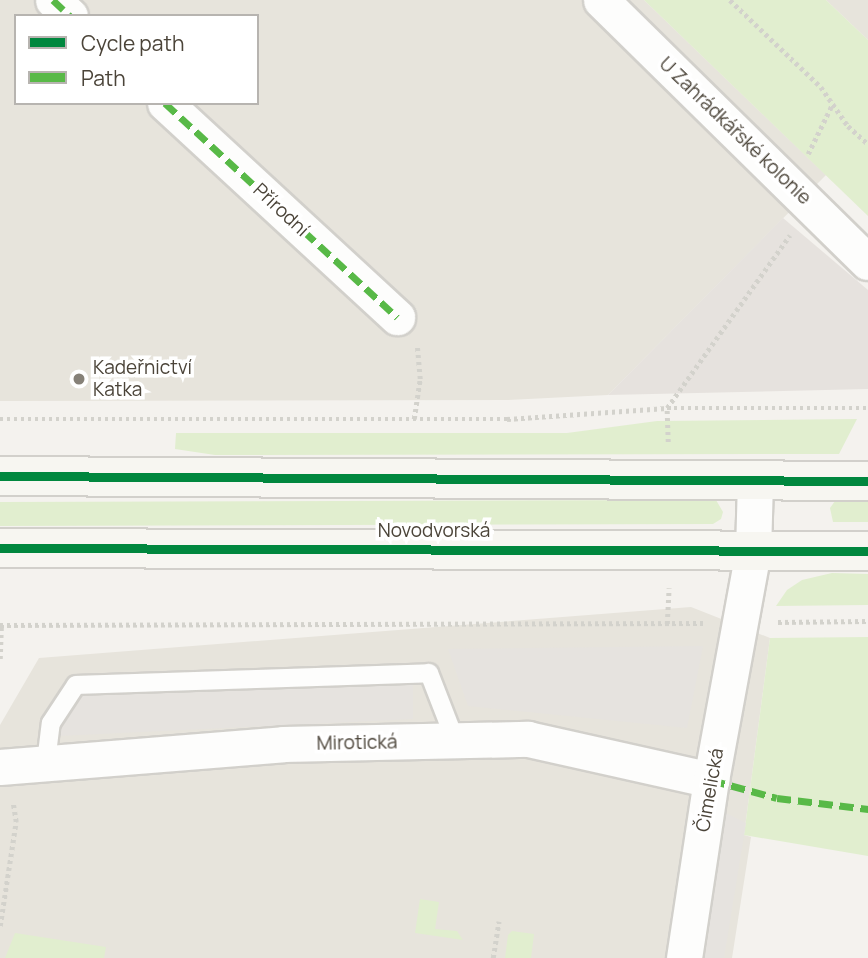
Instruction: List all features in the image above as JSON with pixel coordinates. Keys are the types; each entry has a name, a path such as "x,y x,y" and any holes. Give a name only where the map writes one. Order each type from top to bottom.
{"main road":[{"path":"0,476 868,481"},
{"name":"Novodvorská","path":"0,548 868,551"}],"street":[{"path":"53,0 68,14"},
{"name":"U Zahrádkářské kolonie","path":"601,0 868,262"},
{"name":"Přírodní","path":"167,105 397,317"},
{"path":"753,552 755,481"},
{"name":"Čimelická","path":"684,958 711,780 753,552"},
{"name":"Mirotická","path":"3,766 283,744 528,738 711,780"}],"lane":[{"path":"46,762 51,723 76,685 429,673 455,740"}],"path":[{"path":"730,0 821,87 848,127 868,144"},
{"path":"784,179 807,157 833,104"},
{"path":"668,452 667,408 811,206"},
{"path":"397,317 417,345 420,379 414,419"},
{"path":"0,419 507,419 667,408 868,408"},
{"path":"667,624 669,586"},
{"path":"0,659 1,625 868,621"},
{"path":"0,926 16,822 3,766"},
{"path":"494,958 499,921"}],"shaded area":[{"path":"0,0 644,0 826,175 608,395 508,400 0,401"},
{"path":"826,0 868,0 868,40"},
{"path":"783,218 868,290 868,389 608,395"},
{"path":"691,607 770,638 744,835 751,837 732,958 0,958 0,725 39,658"},
{"path":"703,646 687,728 468,706 448,649"},
{"path":"413,673 413,719 59,736 70,683"},
{"path":"716,808 746,823 724,958 693,958"}],"green space":[{"path":"644,0 826,0 868,40 868,216"},
{"path":"857,419 839,454 215,455 175,449 176,433 567,433 657,421"},
{"path":"716,500 723,512 721,519 713,524 0,526 0,502"},
{"path":"835,501 868,501 868,522 833,522 830,508"},
{"path":"832,573 868,574 868,605 776,606 787,590 802,580"},
{"path":"868,637 868,856 744,835 770,638"},
{"path":"420,899 439,902 435,929 457,931 463,940 415,933"},
{"path":"512,931 534,934 531,958 505,958 508,935"},
{"path":"15,933 106,947 104,958 5,958"}],"marked path":[{"path":"53,0 68,14"},
{"path":"167,105 397,317"},
{"path":"711,780 777,798 868,809"}],"cycle path":[{"path":"0,476 868,481"},
{"path":"0,548 868,551"}],"place":[{"name":"Kadeřnictví Katka","path":"79,379"}]}
